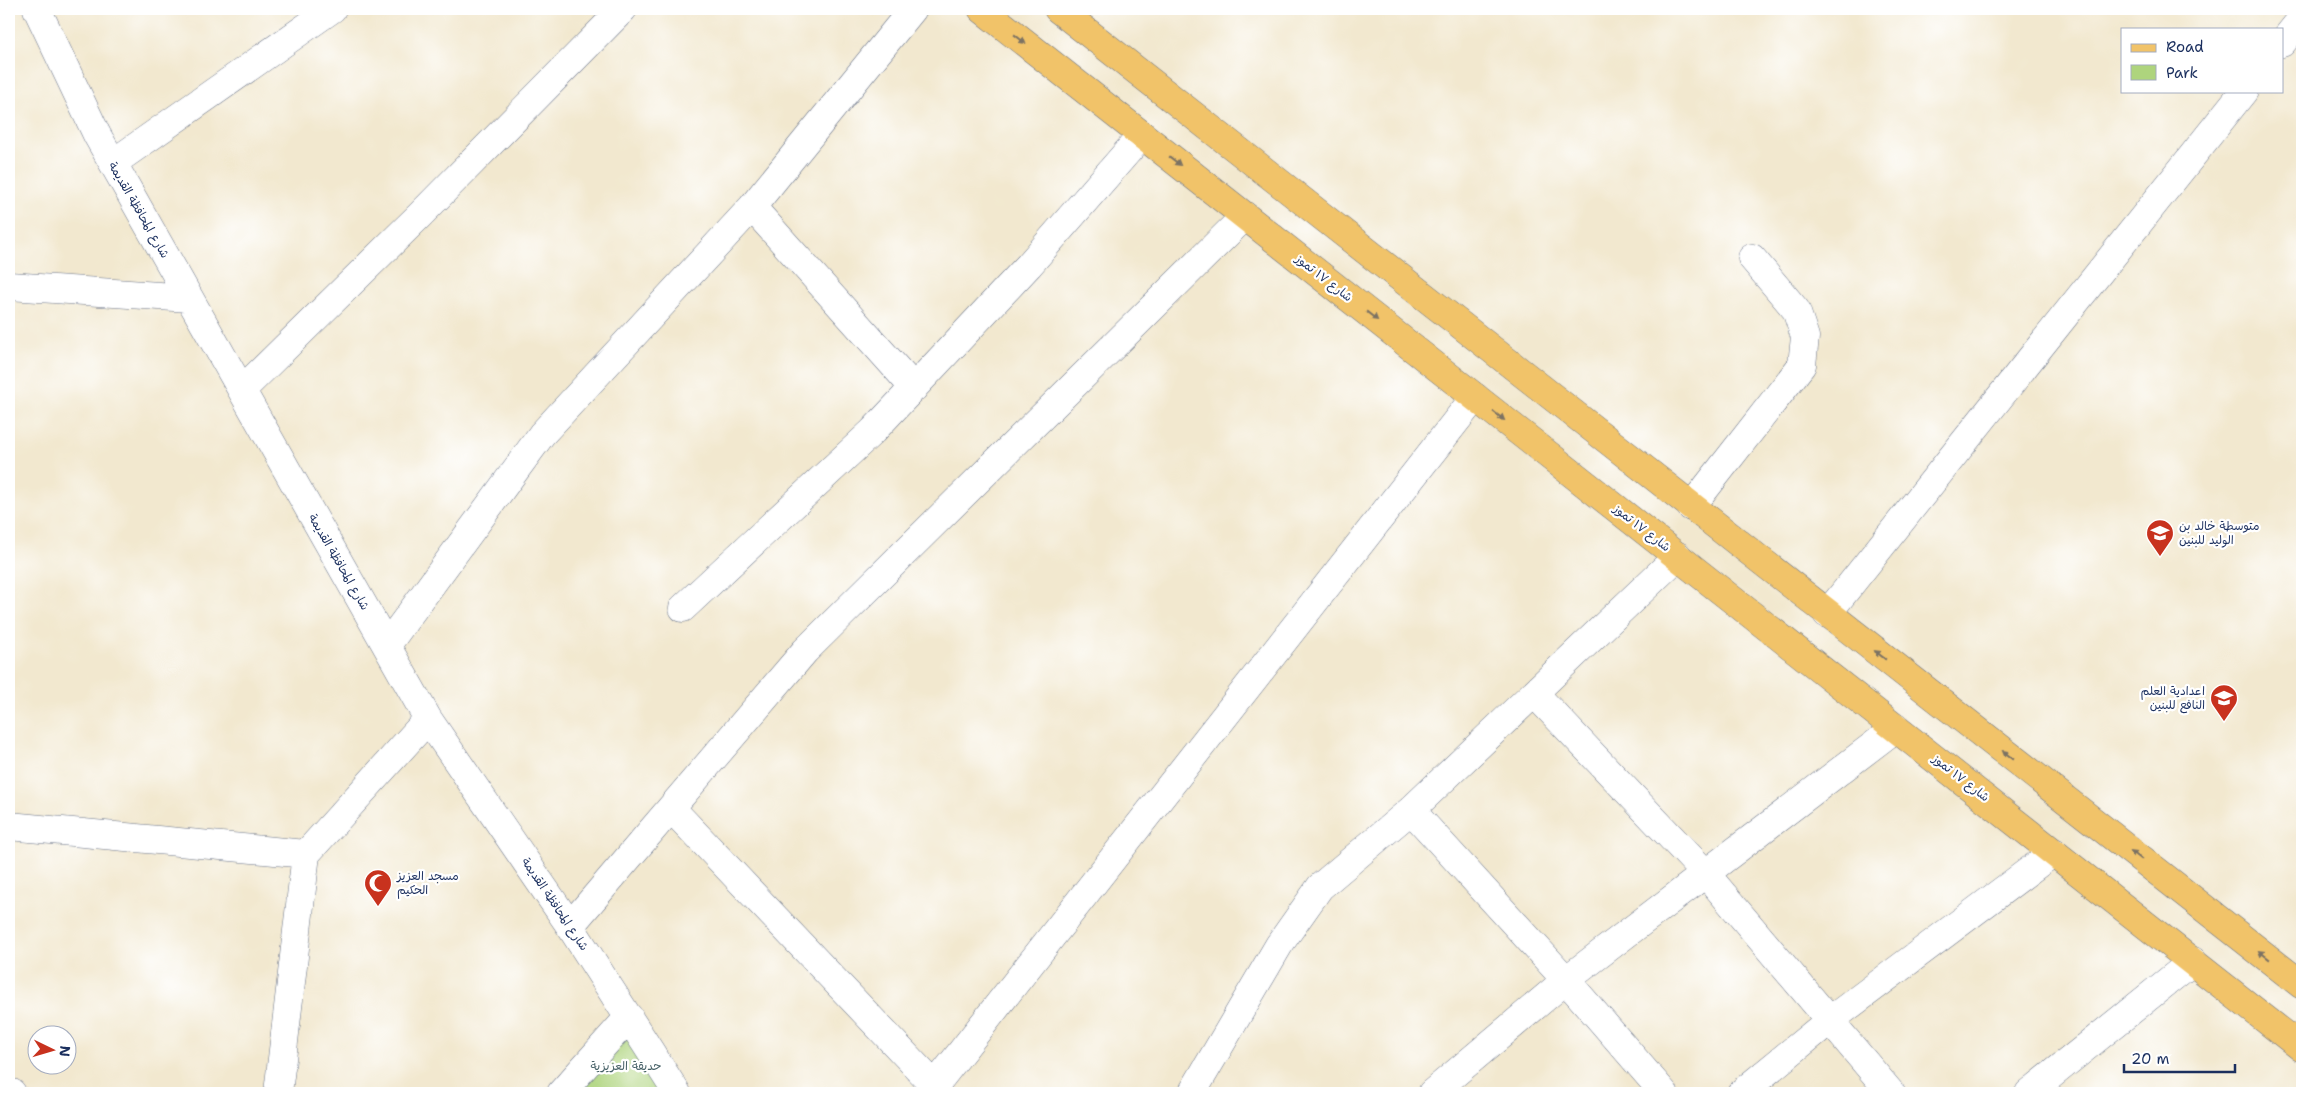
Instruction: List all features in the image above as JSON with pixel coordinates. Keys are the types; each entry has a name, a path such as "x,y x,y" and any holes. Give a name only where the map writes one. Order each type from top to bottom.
{"main road":[{"name":"شارع ١٧ تموز","path":"982,9 2302,1048"},
{"path":"1074,13 1691,507 2302,986"}],"street":[{"name":"شارع المحافظة القديمة","path":"37,9 97,134 428,719 570,926 677,1093"},
{"path":"113,163 332,9"},
{"path":"242,390 420,215 623,9"},
{"path":"386,646 542,434 752,207 913,9"},
{"path":"2284,40 2302,18"},
{"path":"1827,614 2243,92"},
{"path":"683,608 873,431 1029,265 1142,135"},
{"path":"752,207 914,388"},
{"path":"570,926 805,650 1245,216"},
{"path":"1691,507 1802,365 1805,337 1796,310 1752,258"},
{"path":"9,286 189,298"},
{"path":"671,808 932,1090 1475,397"},
{"path":"1192,1093 1279,945 1320,887 1411,810 1678,556"},
{"path":"1534,692 1706,874 1891,1093"},
{"path":"278,1093 306,854 428,719"},
{"path":"1432,1093 1566,980 1896,728"},
{"path":"1411,810 1566,980 1664,1093"},
{"path":"9,826 306,854"},
{"path":"1741,1093 1829,1021 2054,852"},
{"path":"2030,1093 2193,961"},
{"path":"561,1093 629,1017"}],"green space":[{"name":"حديقة العزيزية","path":"629,1017 678,1093 567,1093"}],"place":[{"name":"متوسطة خالد بن الوليد للبنين","path":"2160,557"},
{"name":"اعدادية العلم النافع للبنين","path":"2224,722"},
{"name":"مسجد العزيز الحكيم","path":"378,907"}]}
